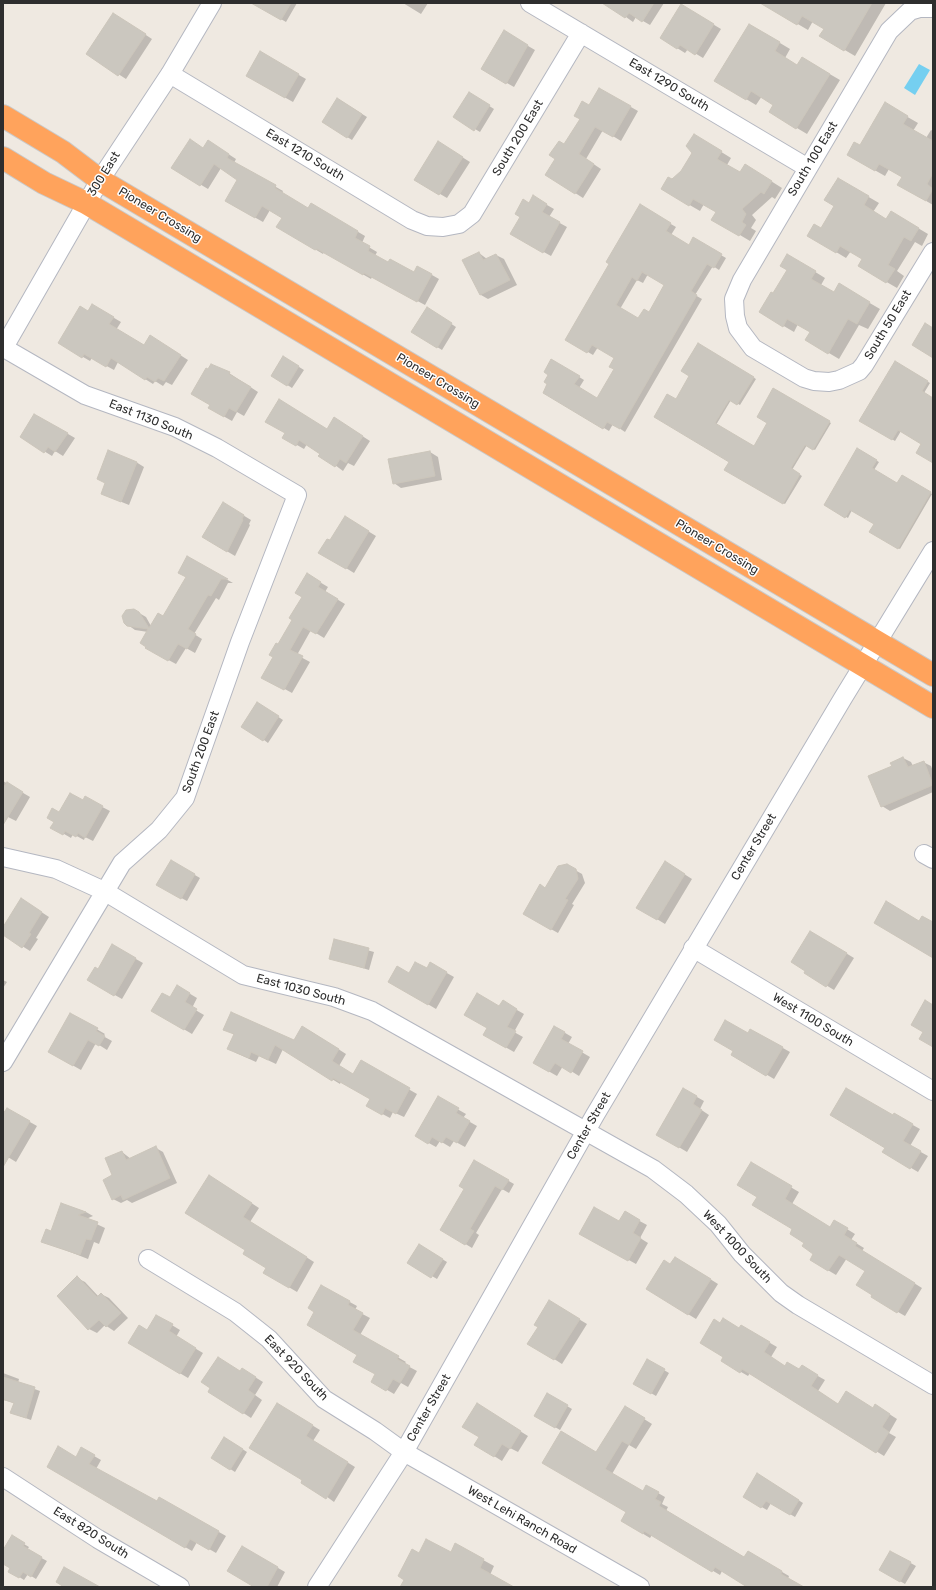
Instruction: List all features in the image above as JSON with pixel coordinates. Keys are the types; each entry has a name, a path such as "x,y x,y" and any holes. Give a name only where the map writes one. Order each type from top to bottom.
{"highway":[{"name":"Pioneer Crossing","path":"3,116 63,152 100,180 924,670"},
{"path":"3,158 44,182 86,203 933,708"}],"street":[{"name":"300 East","path":"4,349 86,203 170,74 212,3"},
{"name":"East 1290 South","path":"530,3 808,168"},
{"name":"South 100 East","path":"829,382 814,382 804,378 753,348 738,328 735,316 734,299 739,285 889,31 910,11 920,8 933,8"},
{"name":"South 200 East","path":"443,227 459,224 472,214 581,33"},
{"name":"East 1210 South","path":"170,74 412,220 427,226 443,227"},
{"name":"South 50 East","path":"829,382 852,374 864,365 933,252"},
{"name":"East 1130 South","path":"4,349 85,395 175,427 217,448 297,495"},
{"name":"South 200 East","path":"3,1062 122,863 159,830 185,798 240,642 297,495"},
{"path":"876,642 933,551"},
{"name":"Center Street","path":"317,1587 404,1452 586,1131 693,948 876,642"},
{"name":"East 1030 South","path":"3,857 56,869 104,891 243,975 334,997 372,1011 586,1131"},
{"name":"West 1100 South","path":"693,948 933,1091"},
{"name":"West 1000 South","path":"586,1131 653,1169 686,1194 718,1224 758,1271 781,1292 798,1304 933,1384"},
{"name":"East 920 South","path":"148,1259 235,1312 269,1339 324,1399 375,1431 404,1452"},
{"name":"West Lehi Ranch Road","path":"404,1452 640,1587"},
{"name":"East 820 South","path":"3,1477 98,1539 180,1587"}],"water":[{"path":"919,64 930,70 915,95 904,88"}],"building":[{"path":"251,3 291,3 281,20"},
{"path":"602,3 654,3 642,22 629,13 625,18"},
{"path":"760,3 872,3 844,51 819,36 824,29 802,16 797,25"},
{"path":"681,4 714,24 695,55 680,45 677,49 660,38"},
{"path":"113,13 146,34 118,76 86,54"},
{"path":"749,24 780,42 775,51 797,65 802,57 830,74 796,129 769,112 773,105 751,91 746,100 714,81"},
{"path":"504,30 528,45 506,84 481,69"},
{"path":"260,51 299,74 285,98 246,76"},
{"path":"599,88 631,106 613,137 595,127 579,154 594,164 575,194 545,175 555,159 549,155 559,141 564,144 580,119 574,116 582,101 589,105"},
{"path":"469,92 490,105 474,131 453,117"},
{"path":"337,98 362,114 347,138 322,122"},
{"path":"885,102 908,116 903,124 933,141 933,173 927,184 933,189 926,201 897,185 902,177 879,164 875,171 847,155 854,142 860,145"},
{"path":"694,134 722,151 717,159 740,172 745,164 772,181 764,194 761,192 742,209 746,214 742,222 746,225 739,236 711,220 716,212 693,199 689,206 661,189 668,177 672,179 681,171 692,153 686,146"},
{"path":"190,139 203,148 208,140 229,154 227,158 276,185 275,188 308,208 311,203 358,231 355,238 370,246 368,251 388,262 390,259 414,272 417,266 432,274 417,302 364,273 363,275 317,249 315,250 276,227 282,218 262,206 255,218 225,201 237,180 214,164 200,186 171,168"},
{"path":"438,141 463,157 439,195 414,180"},
{"path":"838,178 869,196 864,205 886,219 891,211 919,228 911,241 904,237 888,265 895,269 886,283 858,266 862,259 840,246 836,253 807,236 814,224 821,228 834,206 824,200"},
{"path":"533,195 547,204 542,212 560,222 543,253 510,234 520,217 515,214 523,199 529,203"},
{"path":"640,204 671,223 666,231 689,245 693,237 722,254 714,268 707,264 691,291 697,295 620,429 607,422 603,429 543,393 547,384 544,382 548,375 544,372 551,359 580,376 574,384 597,398 614,369 609,367 614,358 592,345 587,353 565,340 609,264 606,262","holes":["642,272 664,285 649,312 644,309 638,318 616,305 632,277 637,281"]},
{"path":"479,252 483,260 496,254 510,280 480,295 462,260"},
{"path":"787,254 816,271 811,279 834,292 839,283 870,302 857,324 848,319 828,354 805,340 810,332 787,319 783,327 759,312 787,270 780,266"},
{"path":"92,304 114,317 109,324 144,345 150,335 181,355 164,381 158,378 155,382 147,377 145,380 111,358 106,367 84,354 82,358 58,343 80,306 88,311"},
{"path":"427,307 452,323 437,348 411,332"},
{"path":"925,323 933,328 933,358 912,345"},
{"path":"698,343 754,377 737,405 729,400 715,423 742,439 754,446 767,423 757,417 773,388 830,421 813,450 805,445 791,468 800,474 783,504 724,470 729,462 654,417 667,394 676,399 689,376 681,371"},
{"path":"283,356 299,366 287,386 271,376"},
{"path":"895,361 928,381 922,391 933,398 933,463 916,453 921,444 898,430 892,440 859,421"},
{"path":"211,364 230,372 229,374 251,387 236,412 229,408 224,417 208,408 210,405 191,394 206,368 208,369"},
{"path":"279,399 327,429 334,417 363,436 346,463 340,459 335,467 318,456 320,454 299,440 296,446 282,438 285,433 265,422"},
{"path":"34,414 68,433 55,452 48,447 44,453 20,437"},
{"path":"857,448 877,460 872,468 897,483 902,475 931,492 898,549 869,532 874,524 850,510 845,518 824,505"},
{"path":"108,450 137,462 121,502 101,494 105,483 97,479"},
{"path":"430,451 435,476 393,484 388,459"},
{"path":"223,502 244,515 227,552 202,537"},
{"path":"345,516 369,531 346,569 318,553 327,539 330,540"},
{"path":"187,556 228,579 221,579 211,596 208,595 188,629 196,634 187,649 178,644 168,661 145,648 146,647 140,643 148,629 127,626 124,623 122,616 126,610 134,609 139,612 149,628 158,613 163,616 186,577 178,573"},
{"path":"307,573 321,582 318,587 338,599 316,634 303,627 290,650 303,656 284,690 261,678 273,657 269,655 276,643 278,644 292,620 289,618 302,597 295,593"},
{"path":"257,702 279,716 263,741 241,727"},
{"path":"903,757 908,767 924,761 933,785 881,807 868,776 892,766 890,763"},
{"path":"7,782 23,792 3,825 3,788"},
{"path":"70,793 83,800 85,796 103,806 85,838 78,833 76,837 65,831 63,835 50,828 54,822 47,818 52,808 59,812"},
{"path":"171,860 195,874 181,899 156,885"},
{"path":"665,861 685,874 657,920 636,908"},
{"path":"567,864 576,869 578,879 565,899 568,900 551,930 523,914 540,884 545,888 558,866"},
{"path":"21,898 42,912 22,948 3,935 3,927"},
{"path":"886,901 919,921 922,916 933,922 933,958 874,923"},
{"path":"810,931 847,953 826,987 804,973 805,971 791,962"},
{"path":"334,939 369,948 364,968 329,959"},
{"path":"112,944 136,958 114,996 87,980 95,967 98,969"},
{"path":"415,962 427,968 430,962 447,972 428,1005 388,982 397,966 409,973"},
{"path":"177,985 190,993 185,1002 197,1009 184,1030 151,1011 162,993 170,997"},
{"path":"477,993 499,1006 503,1000 517,1009 507,1027 516,1031 506,1048 483,1035 487,1028 464,1015"},
{"path":"925,1000 933,1005 933,1047 919,1039 923,1032 911,1025"},
{"path":"231,1012 294,1040 302,1026 339,1049 332,1061 353,1074 361,1060 410,1088 396,1114 385,1108 382,1115 366,1106 370,1099 333,1078 332,1081 275,1045 268,1060 251,1052 249,1058 227,1049 234,1034 223,1030"},
{"path":"70,1013 98,1028 96,1031 105,1036 99,1046 88,1040 73,1066 48,1052"},
{"path":"725,1020 748,1033 750,1029 783,1047 766,1076 731,1055 733,1051 714,1040"},
{"path":"554,1026 565,1032 561,1039 583,1051 571,1073 555,1063 549,1072 533,1063"},
{"path":"683,1088 697,1096 693,1104 702,1110 679,1148 656,1135"},
{"path":"846,1088 893,1115 894,1113 913,1124 903,1141 921,1151 910,1169 882,1152 885,1148 830,1115"},
{"path":"438,1096 459,1108 456,1113 470,1121 457,1143 446,1137 442,1143 432,1137 428,1144 415,1136"},
{"path":"7,1108 30,1121 3,1167 3,1114"},
{"path":"156,1146 170,1178 123,1200 121,1195 112,1200 103,1180 112,1175 105,1158 122,1151 126,1160"},
{"path":"474,1160 509,1180 502,1190 495,1186 470,1229 474,1231 465,1245 440,1230 464,1189 459,1186"},
{"path":"751,1162 792,1186 785,1199 830,1227 834,1220 848,1228 844,1235 857,1243 855,1246 915,1283 897,1313 871,1297 872,1295 856,1285 865,1271 839,1255 828,1271 810,1260 813,1254 802,1246 804,1243 790,1234 792,1229 752,1205 757,1197 737,1185"},
{"path":"209,1175 252,1203 243,1217 307,1257 289,1288 263,1273 266,1268 243,1254 245,1250 185,1213"},
{"path":"61,1203 86,1212 78,1215 98,1222 91,1240 86,1239 80,1255 41,1242 46,1229 51,1231"},
{"path":"594,1207 619,1221 625,1211 640,1220 633,1233 641,1238 628,1261 579,1234"},
{"path":"419,1244 443,1259 431,1278 407,1263"},
{"path":"675,1257 711,1279 688,1315 646,1289 664,1260 670,1264"},
{"path":"77,1276 97,1297 101,1293 121,1313 106,1327 99,1320 88,1330 57,1296"},
{"path":"321,1285 350,1301 348,1305 363,1313 353,1330 399,1356 397,1359 410,1366 400,1383 393,1379 386,1391 371,1382 375,1374 353,1362 357,1355 307,1325 314,1312 308,1308"},
{"path":"549,1300 580,1319 554,1360 527,1344 538,1327 534,1325"},
{"path":"156,1315 173,1324 169,1331 196,1348 180,1374 128,1343 139,1325 147,1330"},
{"path":"723,1318 739,1328 741,1325 770,1342 764,1352 785,1366 787,1362 799,1369 802,1365 818,1375 811,1386 838,1404 846,1391 873,1408 875,1404 890,1414 882,1427 889,1432 876,1453 742,1369 740,1373 721,1361 723,1357 700,1343 714,1319 720,1323"},
{"path":"218,1357 240,1371 242,1368 256,1377 248,1390 255,1395 243,1414 208,1392 210,1388 201,1382"},
{"path":"647,1359 665,1369 651,1394 633,1384"},
{"path":"3,1377 35,1387 26,1418 10,1413 14,1403 3,1399"},
{"path":"547,1393 568,1405 555,1428 534,1416"},
{"path":"277,1403 313,1425 306,1436 348,1462 326,1499 301,1483 302,1480 249,1448"},
{"path":"477,1403 521,1431 510,1449 502,1444 494,1457 474,1445 479,1437 462,1427"},
{"path":"625,1406 645,1418 629,1445 622,1441 605,1469 643,1491 646,1485 659,1492 655,1499 661,1502 659,1506 744,1557 748,1551 782,1571 781,1574 804,1587 747,1587 715,1567 712,1572 644,1531 643,1534 621,1521 626,1512 542,1463 561,1431 596,1452"},
{"path":"224,1437 243,1449 230,1470 211,1458"},
{"path":"58,1446 76,1457 81,1447 95,1455 89,1464 157,1501 159,1497 219,1531 209,1550 190,1539 185,1548 47,1467"},
{"path":"757,1473 799,1500 790,1515 766,1501 761,1508 743,1497"},
{"path":"12,1535 25,1543 23,1546 42,1557 31,1577 23,1572 19,1578 8,1572 10,1568 3,1564 3,1550"},
{"path":"426,1539 451,1552 455,1543 484,1559 480,1568 514,1587 400,1587 404,1580 398,1576 412,1549 419,1553"},
{"path":"242,1546 278,1567 267,1587 254,1587 227,1571"},
{"path":"890,1551 911,1562 900,1582 879,1570"},
{"path":"64,1567 100,1587 64,1587 56,1582"}]}
